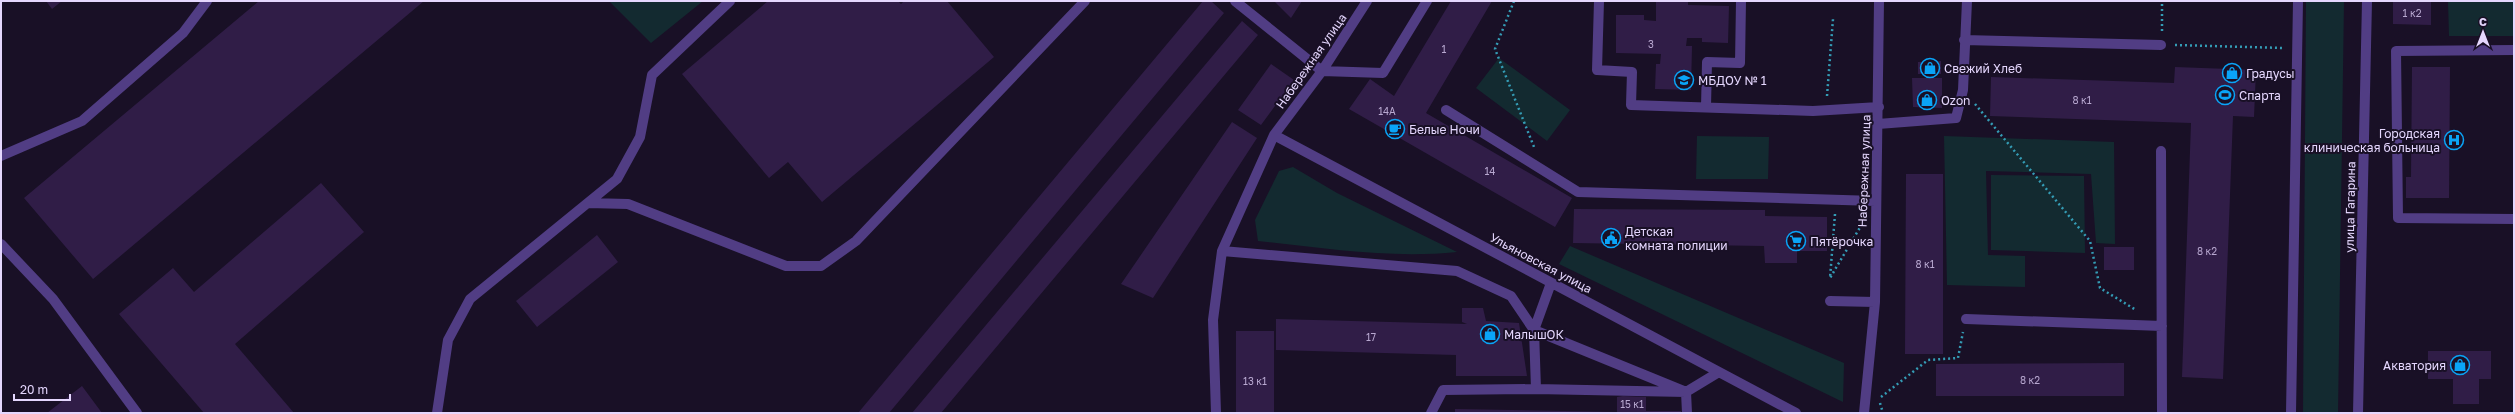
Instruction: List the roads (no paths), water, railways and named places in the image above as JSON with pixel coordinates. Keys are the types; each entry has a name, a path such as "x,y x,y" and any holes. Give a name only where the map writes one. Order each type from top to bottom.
{"street":[{"path":"1,156 82,121 183,33 207,1"},
{"path":"438,413 448,340 470,298 617,180 640,137 652,75 730,1"},
{"path":"588,203 628,204 786,266 821,266 856,241 1085,1"},
{"path":"1235,1 1322,71 1383,73 1427,1"},
{"name":"Набережная улица","path":"1216,413 1212,320 1222,251 1274,135 1322,71 1367,1"},
{"path":"1599,1 1597,70 1632,72 1631,105 1825,111 1879,107"},
{"path":"1706,107 1707,62 1740,63 1741,1"},
{"name":"Набережная улица","path":"1864,413 1875,302 1875,201 1879,107 1879,1"},
{"path":"1878,124 1956,118 1963,90 1964,40 1967,1"},
{"path":"2291,413 2298,1"},
{"name":"улица Гагарина","path":"2358,413 2367,1"},
{"path":"1964,40 2161,45"},
{"path":"2514,50 2396,50 2398,218 2514,219"},
{"path":"1446,110 1543,168 1578,192 1875,201"},
{"name":"Ульяновская улица","path":"1274,135 1796,413"},
{"path":"2161,151 2162,413"},
{"path":"1,244 54,298 137,413"},
{"path":"1222,251 1457,270 1511,296 1534,330 1686,392"},
{"path":"1536,389 1534,330 1551,283"},
{"path":"1830,301 1875,302"},
{"path":"1966,319 2162,326"},
{"path":"1431,413 1443,390 1536,389 1686,392 1719,372"},
{"path":"1686,392 1687,413"}],"place":[{"name":"Свежий Хлеб","path":"1930,68"},
{"name":"Градусы","path":"2232,73"},
{"name":"МБДОУ № 1","path":"1684,80"},
{"name":"Спарта","path":"2225,95"},
{"name":"Ozon","path":"1927,100"},
{"name":"Белые Ночи","path":"1395,129"},
{"name":"Городская клиническая больница","path":"2454,140"},
{"name":"Детская комната полиции","path":"1611,238"},
{"name":"Пятёрочка","path":"1796,241"},
{"name":"МалышОК","path":"1490,334"},
{"name":"Акватория","path":"2460,365"}]}
